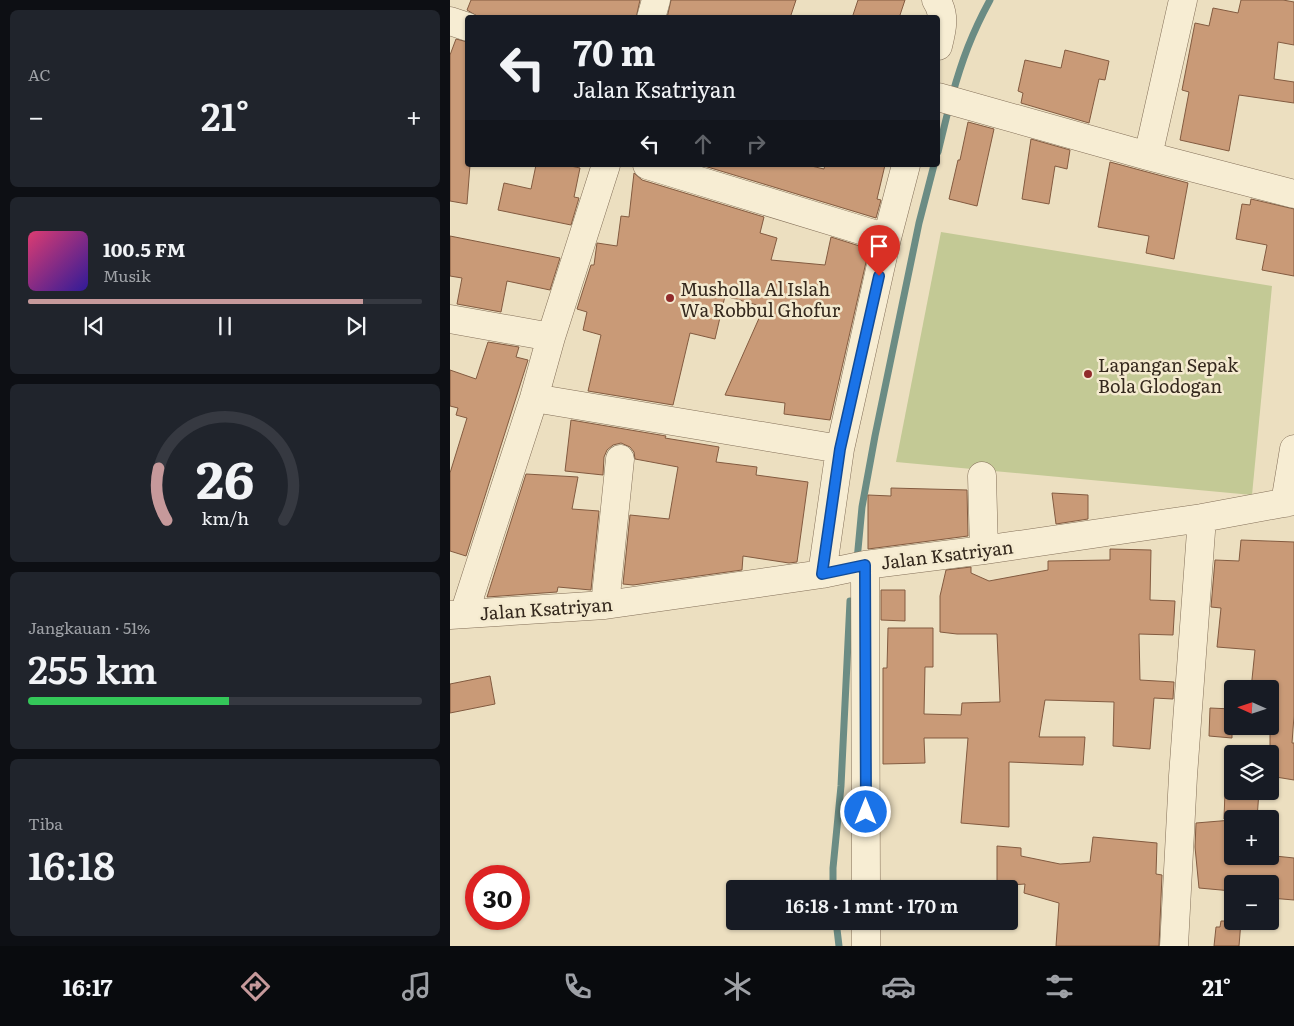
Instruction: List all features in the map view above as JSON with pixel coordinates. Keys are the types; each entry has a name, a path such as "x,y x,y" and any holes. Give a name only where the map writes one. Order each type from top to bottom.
{"street":[{"path":"652,15 656,0"},
{"path":"936,0 942,12 943,22 940,36"},
{"path":"1148,156 1183,0"},
{"path":"450,21 465,26"},
{"path":"940,98 1148,156 1294,194"},
{"path":"457,614 534,398 551,337 605,167"},
{"path":"654,167 887,238"},
{"path":"865,880 840,449 887,238 905,167"},
{"path":"450,319 551,337"},
{"path":"534,398 840,449"},
{"path":"1290,502 1294,449"},
{"path":"605,605 620,459"},
{"path":"982,476 984,550"},
{"name":"Jalan Ksatriyan","path":"457,614 605,605 848,568 1202,518 1290,502"},
{"path":"1174,946 1183,776 1202,518"},
{"path":"866,930 866,946"}],"green space":[{"name":"Lapangan Sepak Bola Glodogan","path":"941,232 1272,286 1252,495 896,462"}],"building":[{"path":"471,0 640,0 637,15 475,15 467,10"},
{"path":"671,0 796,0 791,15 668,15"},
{"path":"858,0 905,0 900,15 853,15"},
{"path":"1241,0 1283,0 1294,2 1294,45 1278,42 1274,79 1294,82 1294,103 1239,95 1229,151 1180,140 1189,92 1182,90 1195,23 1209,26 1213,8 1238,13"},
{"path":"456,39 465,41 465,167 470,167 467,204 450,201 450,55"},
{"path":"1065,50 1109,61 1105,80 1099,79 1089,123 1021,103 1023,93 1018,91 1025,60 1061,68"},
{"path":"968,122 994,129 977,206 949,199"},
{"path":"1031,139 1070,150 1067,169 1055,166 1049,204 1022,199"},
{"path":"1110,162 1188,183 1174,259 1146,253 1149,236 1098,227"},
{"path":"536,167 580,168 574,197 579,198 571,225 498,210 504,183 531,189"},
{"path":"708,167 816,167 824,169 824,167 885,167 877,199 881,200 876,218"},
{"path":"634,173 642,180 764,217 760,233 777,238 771,260 825,265 831,237 869,249 830,420 784,414 785,403 725,395 764,307 725,296 715,339 690,333 673,405 588,391 601,335 583,330 587,312 577,309 591,265 594,265 597,243 617,246 621,216 629,217"},
{"path":"1251,199 1294,209 1294,276 1262,270 1267,245 1236,239 1242,204 1250,205"},
{"path":"450,236 560,258 550,290 507,281 501,312 457,304 462,278 450,276"},
{"path":"488,342 519,347 516,357 528,360 466,556 450,551 450,473 467,418 456,415 458,408 450,406 450,370 476,379"},
{"path":"571,420 719,447 716,462 757,467 756,475 808,482 797,562 789,563 743,556 742,570 633,585 623,584 630,515 669,519 678,467 635,459 634,452 630,447 621,443 613,445 607,450 604,457 603,475 565,471"},
{"path":"526,474 578,477 572,509 599,511 591,590 558,587 557,592 487,597"},
{"path":"891,488 967,490 968,536 868,549 868,495 891,496"},
{"path":"1052,493 1088,495 1088,519 1056,524"},
{"path":"1241,540 1294,542 1294,716 1292,743 1294,743 1294,780 1279,778 1279,745 1270,745 1270,735 1279,735 1279,680 1252,680 1255,650 1217,647 1221,608 1211,607 1215,560 1239,561"},
{"path":"1110,549 1151,550 1150,600 1175,601 1173,635 1139,634 1140,680 1174,682 1173,699 1154,698 1150,749 1113,746 1114,702 1045,700 1039,737 1085,737 1083,765 1009,762 1009,827 961,823 968,738 924,738 925,763 883,764 883,668 887,668 888,628 933,628 933,667 925,667 924,714 961,715 962,703 1000,702 997,634 940,632 940,596 946,570 971,567 971,573 989,581 1048,570 1048,561 1110,560"},
{"path":"881,590 905,590 905,621 881,620"},
{"path":"490,676 495,704 450,713 450,684"},
{"path":"1210,708 1224,709 1224,735 1232,735 1232,738 1209,736"},
{"path":"1225,800 1258,800 1258,810 1224,810"},
{"path":"1224,821 1224,865 1279,865 1279,856 1294,858 1294,900 1279,899 1279,875 1224,875 1224,890 1199,888 1195,847 1196,823"},
{"path":"1093,837 1157,843 1156,874 1162,875 1159,946 1056,946 1059,903 1024,893 1025,884 1018,884 1018,880 997,880 997,846 1021,848 1021,856 1060,864 1090,862"},
{"path":"1221,921 1224,921 1224,930 1240,930 1239,946 1214,946 1216,927 1220,927"}],"waterway":[{"path":"952,96 968,47 990,0"},
{"path":"940,144 949,107"},
{"path":"857,560 862,507 875,436 919,223 933,167"},
{"path":"833,880 841,786 850,601"},
{"path":"837,930 839,946"}],"place":[{"name":"Musholla Al Islah Wa Robbul Ghofur","path":"670,298"},
{"name":"Lapangan Sepak Bola Glodogan","path":"1088,374"}],"route":[{"path":"866,812 865,565 822,574 840,449 879,276"}]}
